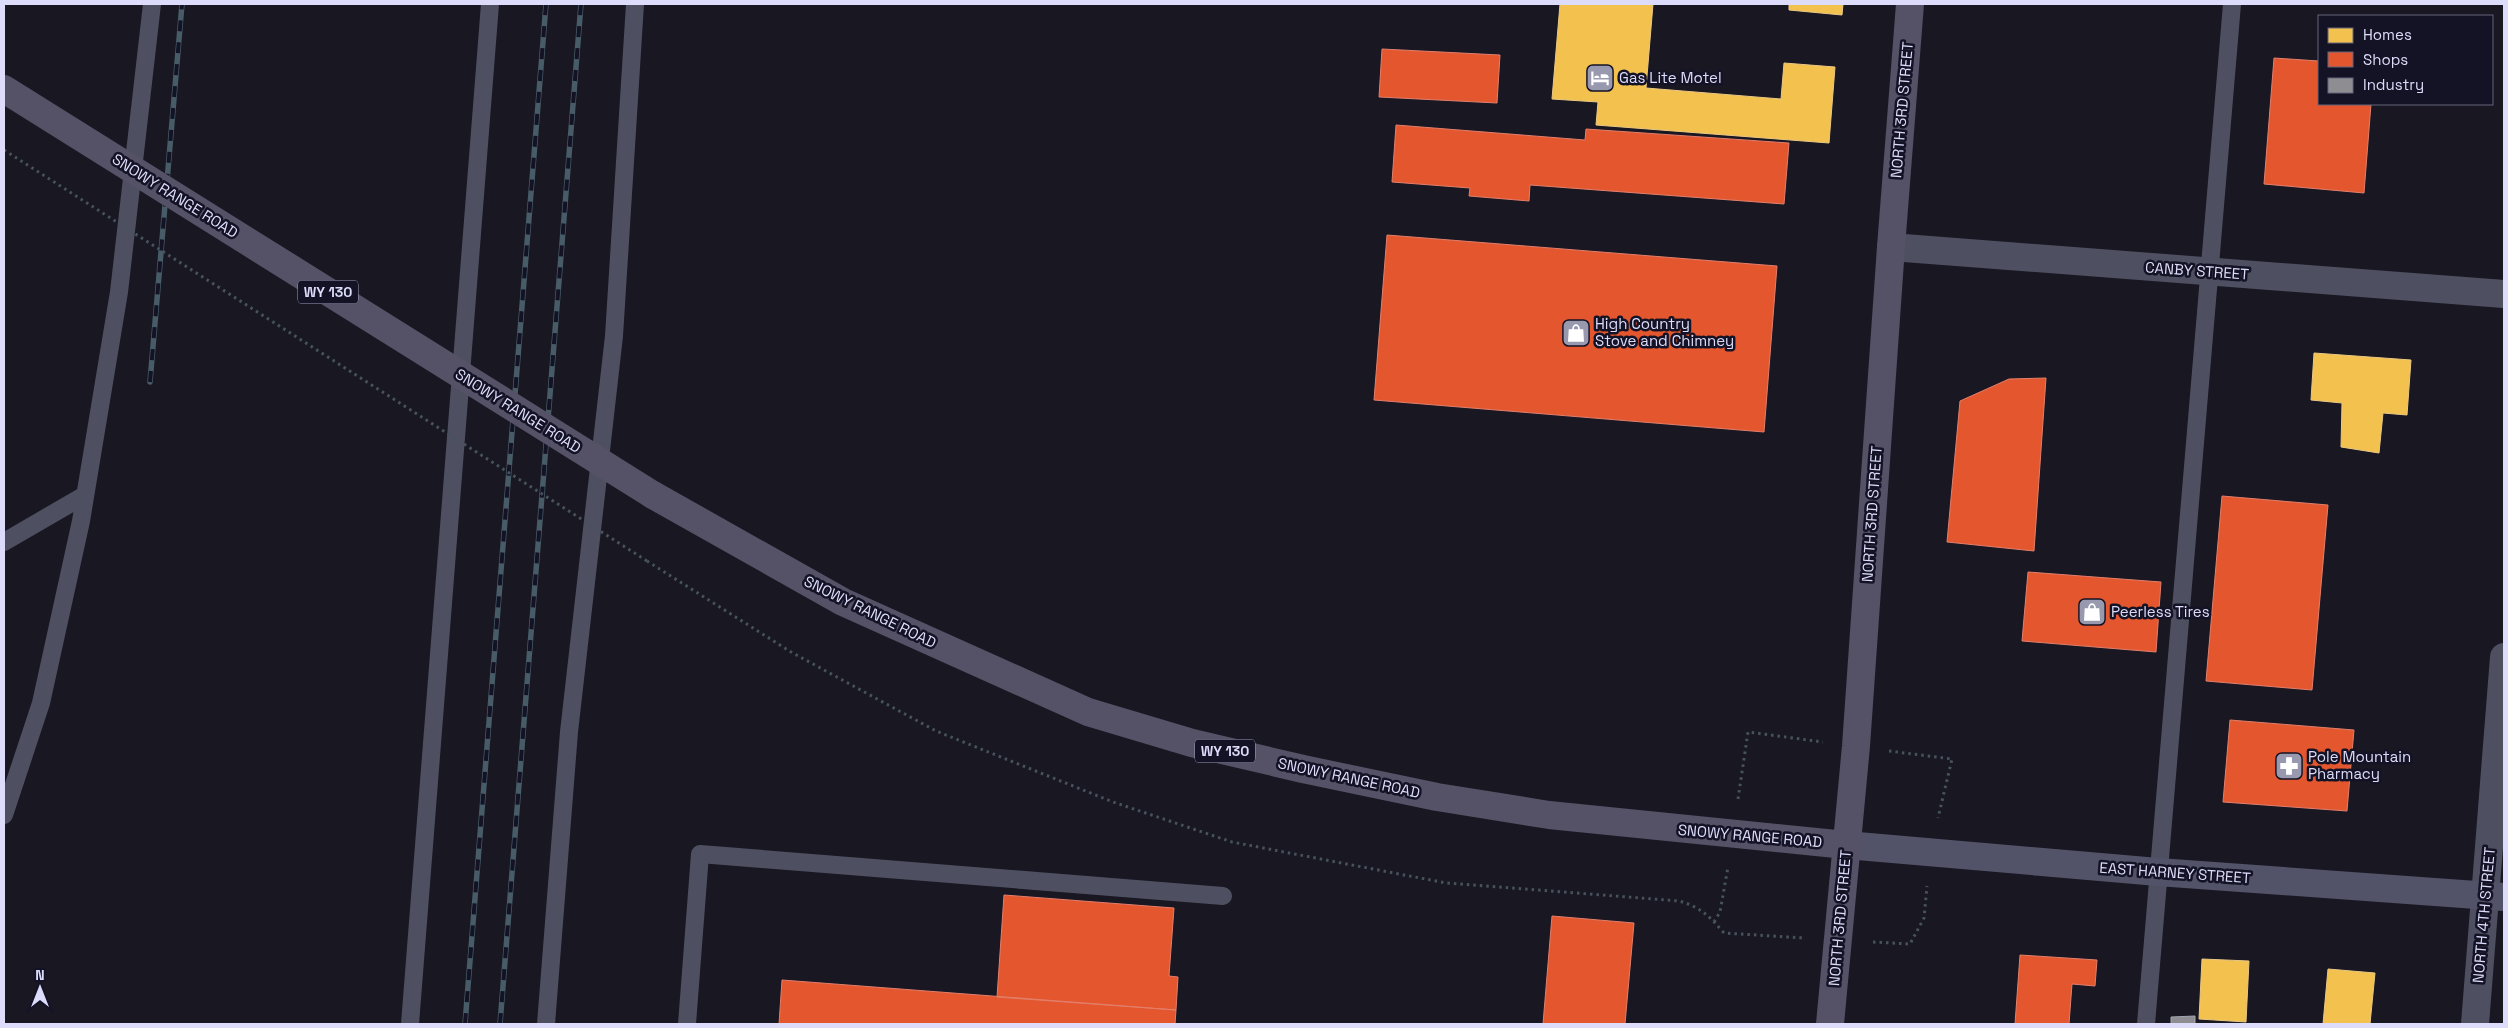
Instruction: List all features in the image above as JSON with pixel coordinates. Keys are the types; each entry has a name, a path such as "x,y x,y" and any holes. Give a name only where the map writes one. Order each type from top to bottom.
{"main road":[{"name":"NORTH 3RD STREET","path":"1830,1024 1856,746 1910,4"},
{"name":"SNOWY RANGE ROAD","path":"4,89 653,495 843,602 978,664 1097,715 1201,745 1437,797 1550,815 1846,845"},
{"name":"EAST HARNEY STREET","path":"1846,845 2158,872 2495,896"}],"street":[{"name":"CANBY STREET","path":"1891,247 2504,294"},
{"name":"NORTH 4TH STREET","path":"2475,1024 2495,896 2504,657"}],"lane":[{"path":"4,815 41,703 85,495 119,292 152,4"},
{"path":"410,1024 490,4"},
{"path":"546,1024 568,732 614,336 635,4"},
{"path":"2146,1024 2232,4"},
{"path":"4,542 85,495"},
{"path":"687,1024 700,854 1224,896"}],"path":[{"path":"4,150 791,652 936,731 1122,806 1232,842 1446,883 1679,902 1705,911 1714,922"}],"building: Homes":[{"name":"Gas Lite Motel","path":"1560,4 1653,4 1646,88 1781,99 1784,63 1835,67 1829,143 1596,125 1598,102 1552,99"},
{"path":"1789,4 1843,4 1842,15 1789,10"},
{"path":"2314,353 2411,360 2407,415 2383,413 2379,453 2341,447 2342,403 2311,400"},
{"path":"2202,959 2249,961 2246,1022 2199,1019"},
{"path":"2328,969 2375,973 2370,1024 2323,1024"}],"building: Shops":[{"path":"1382,49 1500,55 1497,103 1379,97"},
{"path":"2274,58 2318,61 2318,105 2371,105 2364,193 2264,184"},
{"path":"1396,125 1585,140 1586,129 1789,143 1784,204 1530,185 1529,201 1469,196 1470,188 1392,182"},
{"name":"High Country Stove and Chimney","path":"1387,235 1777,266 1764,432 1374,400"},
{"path":"2046,378 2034,551 1947,542 1960,401 2009,379"},
{"path":"2222,496 2328,505 2312,690 2206,681"},
{"name":"Peerless Tires","path":"2028,572 2161,582 2156,652 2022,641"},
{"name":"Pole Mountain Pharmacy","path":"2230,720 2354,730 2347,811 2223,802"},
{"path":"1004,895 1174,908 1169,976 1178,977 1176,1010 997,997"},
{"path":"1552,916 1634,923 1625,1024 1543,1024"},
{"path":"2020,955 2097,960 2095,986 2072,984 2069,1024 2015,1024"},
{"path":"782,980 1176,1010 1175,1024 779,1024"}],"building: Industry":[{"path":"2195,1016 2195,1024 2171,1024 2171,1017"}],"railway":[{"path":"150,382 182,4"},
{"path":"465,1024 546,4"},
{"path":"500,1024 581,4"}],"place":[{"name":"Gas Lite Motel","path":"1600,78"},
{"name":"High Country Stove and Chimney","path":"1576,333"},
{"name":"Peerless Tires","path":"2092,612"},
{"name":"Pole Mountain Pharmacy","path":"2289,766"}]}
